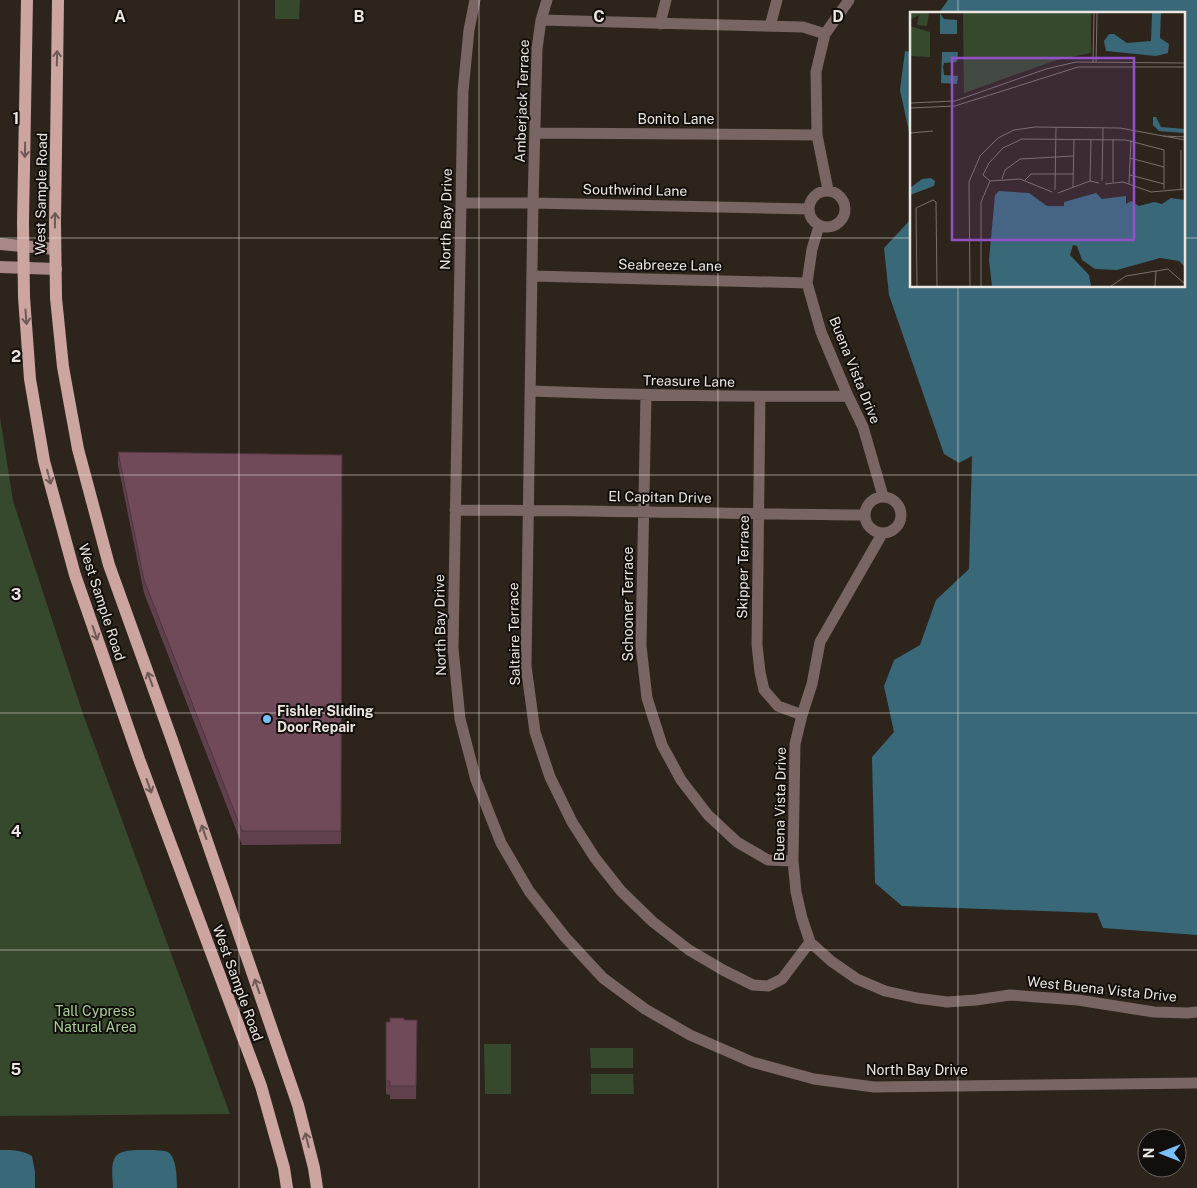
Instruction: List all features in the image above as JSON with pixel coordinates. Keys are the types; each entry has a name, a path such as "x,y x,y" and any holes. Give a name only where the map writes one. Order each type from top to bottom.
{"main road":[{"name":"West Sample Road","path":"27,0 23,268 32,388 44,461 75,575 140,759 261,1086 284,1168 287,1188"},
{"name":"West Sample Road","path":"58,0 54,249 56,298 63,367 78,449 109,564 298,1105 314,1168 317,1188"}],"street":[{"name":"North Bay Drive","path":"475,0 469,30 463,91 453,648 460,719 476,780 500,843 529,891 565,937 603,978 644,1009 690,1035 752,1062 814,1079 874,1087 1197,1083"},
{"name":"Amberjack Terrace","path":"533,203 537,49 546,0"},
{"path":"660,24 666,0"},
{"path":"770,26 777,0"},
{"path":"828,190 817,135 816,72 825,34 849,0"},
{"path":"541,20 803,27 825,34"},
{"name":"Bonito Lane","path":"535,133 817,135"},
{"path":"828,190 839,194 843,199 846,210 841,222 831,227 825,227 819,226 812,219 809,209 812,198 822,191 828,190"},
{"name":"Southwind Lane","path":"461,203 809,209"},
{"name":"Saltaire Terrace","path":"533,203 526,666 535,732 550,777 572,822 595,858 621,891 653,922 689,950 753,985 768,986 782,979 810,942"},
{"name":"Buena Vista Drive","path":"819,226 812,249 808,283 821,332 863,427 883,496"},
{"path":"0,244 54,249"},
{"path":"0,267 56,269"},
{"name":"Seabreeze Lane","path":"532,276 808,283"},
{"name":"Treasure Lane","path":"530,391 760,397 848,396"},
{"name":"Schooner Terrace","path":"646,395 641,646 647,698 662,745 681,780 708,815 738,842 768,860 793,861"},
{"name":"Skipper Terrace","path":"760,397 757,645 760,672 764,690 778,706 802,714"},
{"path":"883,496 889,497 899,504 902,516 894,531 882,534 868,526 865,515 868,504 872,500 883,496"},
{"name":"El Capitan Drive","path":"455,510 865,515"},
{"name":"Buena Vista Drive","path":"810,942 796,892 793,861 795,744 812,684 820,642 882,534"},
{"name":"West Buena Vista Drive","path":"810,942 831,962 856,979 885,991 917,998 947,1002 1010,995 1078,1000 1154,1012 1197,1012"}],"green space":[{"path":"275,0 300,0 299,19 275,19"},
{"name":"Tall Cypress Natural Area","path":"0,417 13,501 82,711 230,1114 0,1116"},
{"path":"484,1044 511,1044 511,1094 485,1094"},
{"path":"590,1048 633,1048 633,1068 591,1068"},
{"path":"591,1074 633,1074 634,1094 591,1094"}],"water":[{"path":"948,0 1197,0 1197,935 1103,928 1097,913 902,906 875,883 872,757 894,732 884,686 894,660 920,645 936,600 969,569 972,456 959,463 944,454 889,295 884,248 910,220 910,288 1184,288 1184,12 939,12"},
{"path":"905,51 910,52 910,136 900,90"},
{"path":"0,1150 21,1151 32,1156 35,1188 0,1188"},
{"path":"133,1150 166,1151 171,1155 176,1169 177,1188 113,1188 112,1167 118,1154"}],"building":[{"name":"Fishler Sliding Door Repair","path":"118,452 342,455 341,831 242,831 144,580"},
{"path":"390,1018 417,1020 416,1086 390,1086 390,1081 386,1081 386,1022 390,1022"}],"place":[{"name":"Fishler Sliding Door Repair","path":"267,719"}]}
